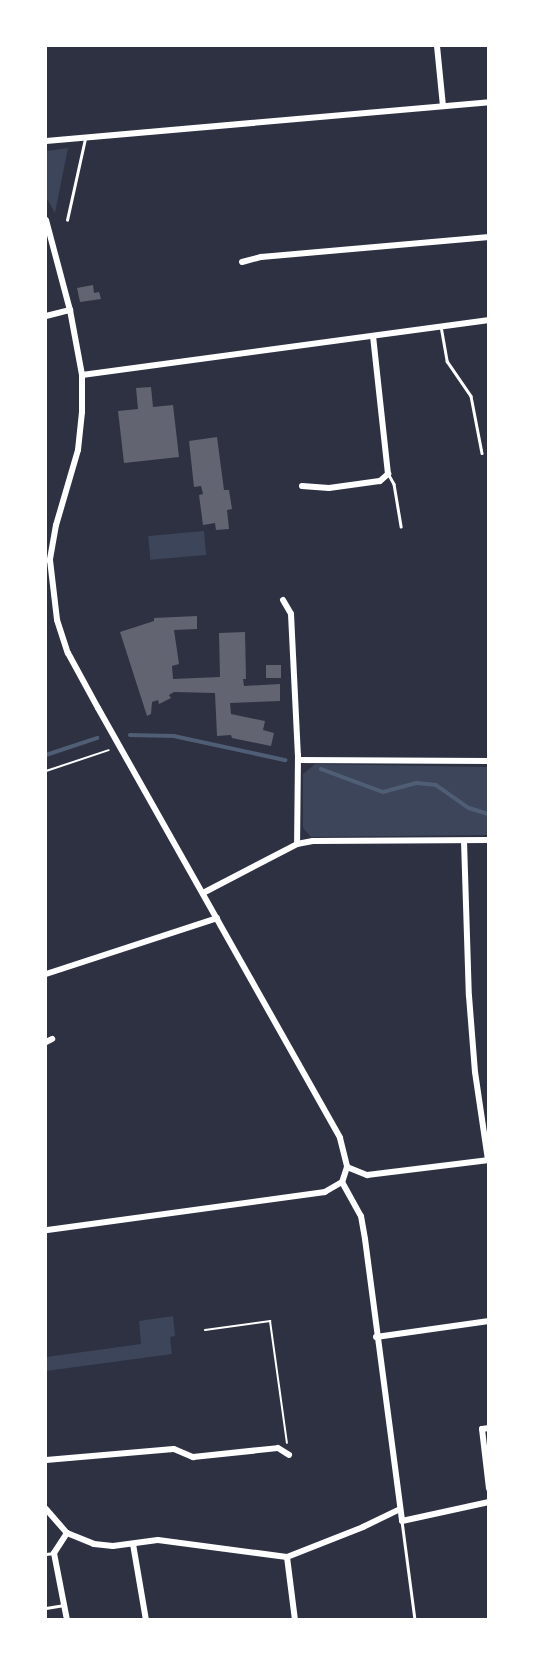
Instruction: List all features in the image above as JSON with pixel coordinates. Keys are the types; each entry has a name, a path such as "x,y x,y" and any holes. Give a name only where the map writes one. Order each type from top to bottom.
{"street":[{"path":"437,46 443,106"},
{"path":"46,141 488,102"},
{"path":"46,220 70,310 82,375 78,450 48,560 52,600 68,653 340,1138 347,1167 342,1182 325,1192 46,1230"},
{"path":"242,262 261,257 488,237"},
{"path":"46,316 70,310"},
{"path":"82,375 488,320"},
{"path":"302,486 329,488 380,481 388,474 373,337"},
{"path":"283,600 290,614 298,760 297,844"},
{"path":"298,760 488,761"},
{"path":"203,893 297,844 320,841 488,840"},
{"path":"347,1167 367,1175 488,1160 475,1072 469,996 464,841"},
{"path":"46,974 217,918"},
{"path":"342,1182 360,1216 402,1521 488,1502"},
{"path":"376,1337 488,1321"},
{"path":"488,1428 482,1429 488,1489"},
{"path":"46,1460 174,1449 193,1458 278,1448 289,1455"},
{"path":"46,1509 67,1533 94,1544 158,1541 287,1557 363,1527 400,1509"},
{"path":"67,1533 54,1553 67,1619"},
{"path":"132,1544 146,1619"},
{"path":"287,1557 295,1619"}],"lane":[{"path":"67,220 85,136"},
{"path":"441,326 447,361 452,371 463,380 471,396 482,453"},
{"path":"388,474 394,484 401,526"},
{"path":"402,1521 415,1619"},
{"path":"46,1554 54,1553"},
{"path":"46,1608 64,1605"}],"path":[{"path":"46,771 109,750"},
{"path":"205,1330 270,1321 289,1455"}],"shaded area":[{"path":"68,148 55,213 46,197 46,151"},
{"path":"204,531 206,555 150,560 148,536"},
{"path":"315,764 488,767 488,835 311,837 303,828 303,774"},
{"path":"173,1316 175,1336 170,1337 172,1354 46,1371 46,1357 141,1344 139,1321"}],"building":[{"path":"93,285 94,293 99,292 101,299 80,302 77,288"},
{"path":"151,387 153,407 173,405 179,457 124,463 118,411 138,409 136,388"},
{"path":"217,437 224,490 229,490 232,509 227,510 229,529 216,530 215,523 203,525 199,495 203,494 201,486 194,487 189,441"},
{"path":"197,616 197,629 174,630 179,664 172,666 173,679 220,677 219,633 245,632 244,686 280,684 280,701 230,703 231,714 265,721 263,730 274,733 271,746 232,738 231,735 217,736 215,693 174,692 169,695 171,698 159,704 158,700 152,702 151,714 147,716 120,632 154,621 154,618"},
{"path":"266,665 281,665 281,678 266,678"}],"waterway":[{"path":"130,735 174,736 285,760"},
{"path":"46,755 97,738"},
{"path":"321,769 383,792 417,783 436,785 469,808 489,814"}]}
